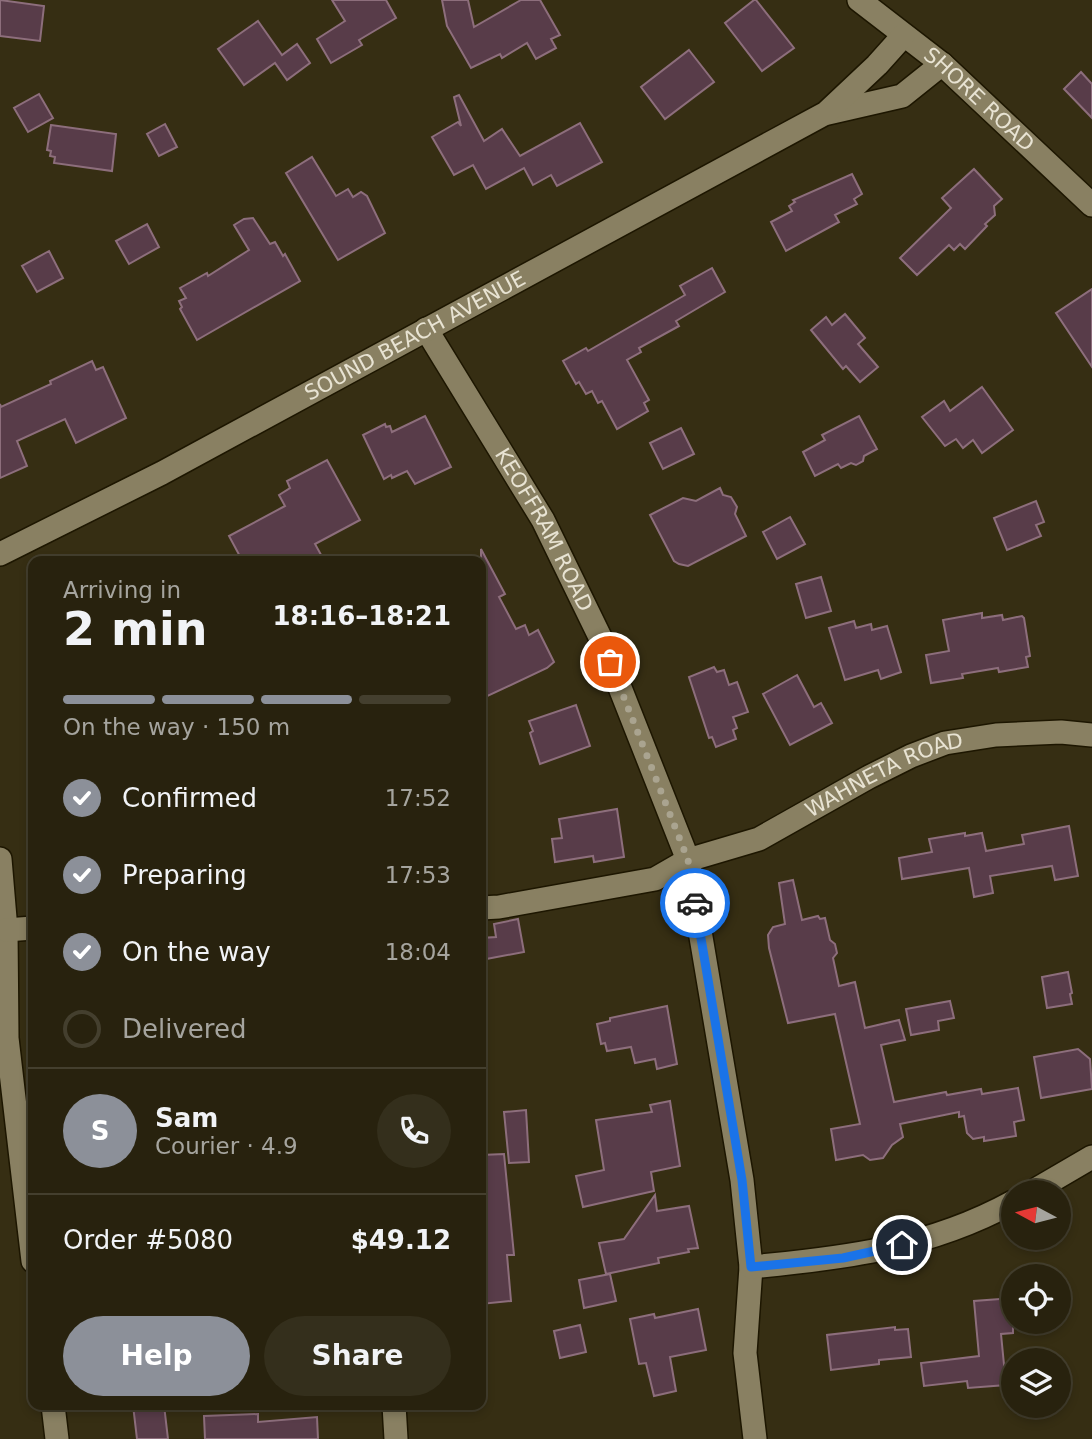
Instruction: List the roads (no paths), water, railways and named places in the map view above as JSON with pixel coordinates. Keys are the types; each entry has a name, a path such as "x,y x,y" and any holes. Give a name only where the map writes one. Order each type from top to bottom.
{"street":[{"name":"SHORE ROAD","path":"859,0 942,64 1092,205"},
{"name":"SOUND BEACH AVENUE","path":"0,554 162,473 826,113 877,65 903,36"},
{"name":"SOUND BEACH AVENUE","path":"826,113 902,96 942,64"},
{"name":"KEOFFRAM ROAD","path":"426,329 544,520 600,637 688,860 742,1180 751,1267 745,1353 755,1439"},
{"name":"WAHNETA ROAD","path":"486,908 655,879 688,860 759,839 869,777 945,743 996,735 1061,732 1092,735"},
{"path":"0,859 6,930 7,1038 28,1219"},
{"path":"6,930 28,928"},
{"path":"1053,1180 1092,1157"},
{"path":"751,1267 843,1258 902,1245 952,1231 1001,1208"},
{"path":"54,1410 57,1439"},
{"path":"394,1410 396,1439"}]}
